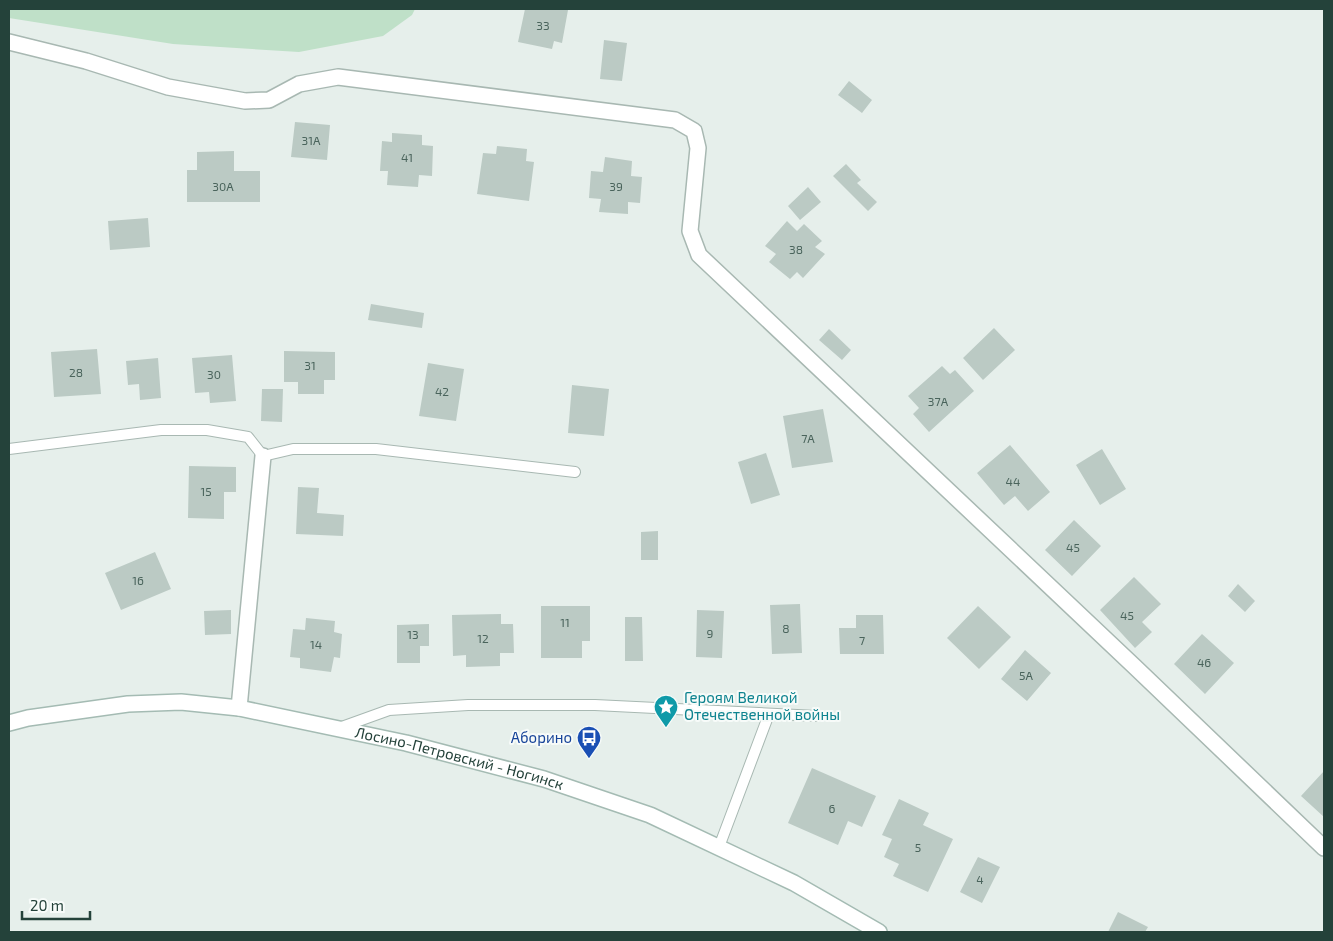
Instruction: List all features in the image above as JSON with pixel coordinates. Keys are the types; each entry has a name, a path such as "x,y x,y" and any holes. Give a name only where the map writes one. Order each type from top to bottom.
{"street":[{"path":"9,42 86,61 168,87 245,101 269,100 299,84 338,77 675,120 694,131 698,148 690,231 699,255 1324,848"},
{"path":"240,708 263,456"},
{"name":"Лосино-Петровский - Ногинск","path":"9,723 28,718 128,704 181,702 240,708 406,743 544,779 650,815 794,883 880,932"}],"lane":[{"path":"9,449 161,430 207,430 248,437 263,456 294,449 376,449 575,472"},
{"path":"338,729 389,710 468,705 595,705 817,716"},
{"path":"719,847 769,714"}],"green space":[{"path":"9,9 415,9 412,15 383,36 299,52 173,44 9,18"}],"building":[{"path":"525,9 568,10 562,43 554,41 552,49 518,42"},
{"path":"604,40 627,43 622,81 600,79"},
{"path":"849,81 872,100 862,113 838,95"},
{"path":"295,122 330,125 327,160 291,157"},
{"path":"392,133 422,135 422,145 433,146 432,176 419,175 418,187 387,185 388,171 380,171 382,141 392,142"},
{"path":"497,146 527,149 526,161 534,162 529,201 477,194 483,153 496,154"},
{"path":"234,151 234,171 260,171 260,202 187,202 187,170 197,170 197,152"},
{"path":"605,157 632,161 631,176 642,177 640,203 628,202 628,214 599,212 601,199 589,198 591,171 603,172"},
{"path":"846,164 861,180 857,183 877,202 868,211 833,176"},
{"path":"808,187 821,202 800,220 788,206"},
{"path":"148,218 150,247 110,250 108,221"},
{"path":"787,221 797,231 804,224 822,241 815,247 825,254 803,278 797,272 790,279 769,262 776,254 765,246"},
{"path":"371,304 424,313 422,328 368,320"},
{"path":"994,328 1015,350 983,380 963,358"},
{"path":"829,329 851,350 842,360 819,340"},
{"path":"97,349 101,394 54,397 51,352"},
{"path":"284,351 335,352 335,380 324,380 324,394 298,394 298,382 284,382"},
{"path":"232,355 236,401 210,403 209,392 195,393 192,358"},
{"path":"158,358 161,398 140,400 139,384 128,385 126,361"},
{"path":"428,363 464,369 456,421 419,416"},
{"path":"942,366 950,374 955,370 974,391 929,432 913,414 919,408 908,396"},
{"path":"572,385 609,389 604,436 568,433"},
{"path":"262,389 283,389 282,422 261,421"},
{"path":"823,409 833,462 792,468 783,416"},
{"path":"1010,445 1050,492 1028,511 1015,496 1004,505 977,473"},
{"path":"1102,449 1126,489 1100,505 1076,465"},
{"path":"766,453 780,495 751,504 738,462"},
{"path":"189,466 236,467 236,492 224,492 224,519 188,518"},
{"path":"298,487 319,488 317,513 344,515 343,536 296,534"},
{"path":"1074,520 1101,546 1072,576 1045,550"},
{"path":"658,531 658,560 641,560 641,532"},
{"path":"155,552 171,589 121,610 105,573"},
{"path":"1134,577 1161,604 1142,622 1152,632 1135,648 1100,610"},
{"path":"1238,584 1255,601 1245,612 1228,596"},
{"path":"800,604 802,653 772,654 770,605"},
{"path":"541,606 590,606 590,641 582,641 582,658 541,658"},
{"path":"978,606 1011,637 979,669 947,638"},
{"path":"231,610 231,634 205,635 204,611"},
{"path":"697,610 724,611 722,658 696,657"},
{"path":"501,614 501,624 513,624 514,653 500,653 500,666 466,667 466,655 453,656 452,615"},
{"path":"856,615 883,615 884,654 840,654 839,628 856,628"},
{"path":"625,617 642,617 643,661 625,661"},
{"path":"306,618 335,621 334,632 342,634 340,658 334,657 331,672 300,668 300,658 290,657 293,629 305,630"},
{"path":"429,624 429,646 420,646 420,663 397,663 397,625"},
{"path":"1202,634 1234,663 1205,694 1174,664"},
{"path":"1025,650 1051,673 1027,701 1001,679"},
{"path":"812,768 876,796 862,827 848,821 838,845 788,823"},
{"path":"1324,771 1324,817 1301,796"},
{"path":"899,799 929,813 923,825 953,839 928,892 893,876 899,864 884,857 892,839 882,835"},
{"path":"978,857 1000,867 982,903 960,892"},
{"path":"1118,912 1148,927 1145,932 1108,932"}],"place":[{"name":"Героям Великой Отечественной войны","path":"666,728"},
{"name":"Аборино","path":"589,759"}]}
